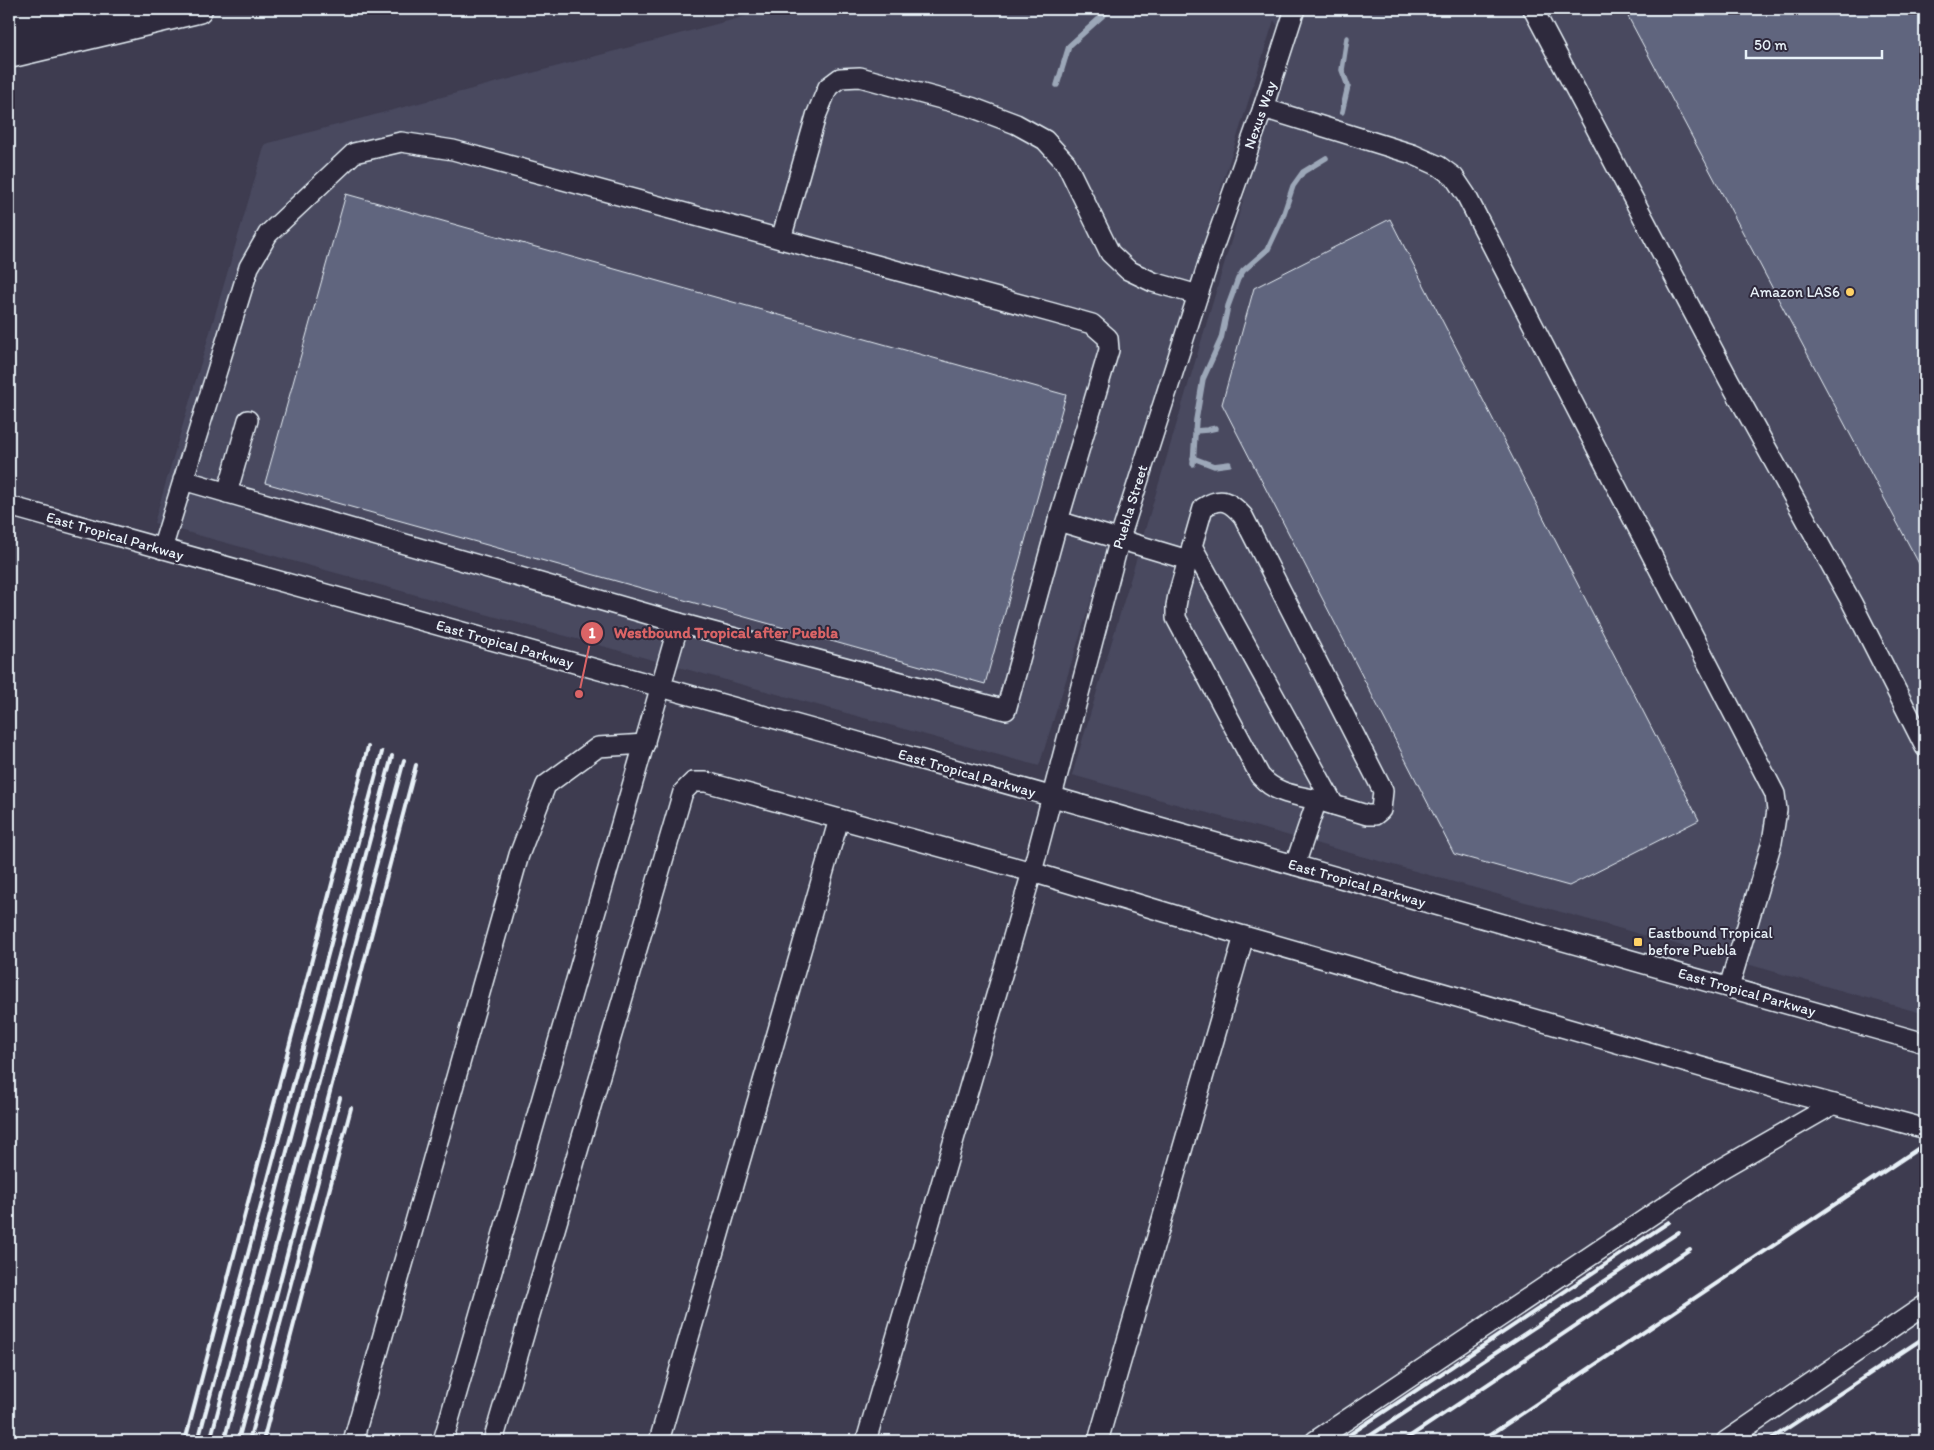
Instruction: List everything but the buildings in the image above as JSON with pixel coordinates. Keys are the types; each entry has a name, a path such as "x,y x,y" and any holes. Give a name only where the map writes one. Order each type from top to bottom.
{"highway":[{"path":"9,28 99,9"},
{"path":"9,54 198,9"}],"street":[{"name":"Nexus Way","path":"1222,221 1263,108 1295,9"},
{"path":"1533,9 1729,380 1852,603 1925,747"},
{"path":"781,239 816,116 828,87 840,78 860,78 971,107 1016,124 1045,140 1066,163 1110,253 1128,270 1153,282 1198,295"},
{"path":"1263,108 1412,154 1439,166 1454,177 1466,195 1775,794 1777,810 1772,842 1729,987"},
{"path":"162,549 183,480 249,267 268,234 354,153 401,142 453,150 1053,312 1092,324 1108,338 1109,350 1058,521 1006,710 679,623 183,480"},
{"name":"Puebla Street","path":"866,1441 1032,872 1120,538 1222,221"},
{"path":"227,493 248,420"},
{"path":"1224,501 1235,507 1242,516 1383,791 1381,810 1375,815 1367,815 1279,791 1268,785 1260,776 1176,618 1176,606 1190,553 1203,508 1212,502 1224,501"},
{"name":"East Tropical Parkway","path":"9,506 1051,796 1925,1043"},
{"path":"1058,521 1120,538 1190,553 1325,803"},
{"path":"444,1441 679,623"},
{"path":"353,1441 519,855 546,785 598,747 645,744"},
{"path":"493,1441 684,792 693,782 706,782 1032,872 1244,936 1919,1127"},
{"path":"1295,865 1325,803"},
{"path":"659,1441 839,819"},
{"path":"1098,1441 1244,936"},
{"path":"1315,1441 1714,1173 1834,1104"},
{"path":"1726,1441 1925,1305"}],"shaded area":[{"path":"773,9 1925,9 1925,1014 1072,775 1289,46 1274,20 1039,766 154,523 265,144"}],"waterway":[{"path":"1057,85 1069,46 1110,9"},
{"path":"1342,112 1348,86 1342,70 1347,38"},
{"path":"1193,464 1196,420 1203,379 1221,339 1228,306 1238,279 1243,271 1268,249 1282,219 1293,186 1303,172 1326,158"},
{"path":"1195,431 1216,428"},
{"path":"1193,458 1214,466 1229,464"}],"railway":[{"path":"185,1441 368,747"},
{"path":"198,1441 382,752"},
{"path":"210,1441 392,756"},
{"path":"224,1441 404,760"},
{"path":"238,1441 416,765"},
{"path":"249,1441 340,1098"},
{"path":"263,1441 351,1108"},
{"path":"1481,1441 1925,1144"},
{"path":"1340,1441 1669,1222"},
{"path":"1362,1441 1679,1232"},
{"path":"1403,1441 1690,1249"},
{"path":"1768,1441 1925,1337"}],"place":[{"name":"Amazon LAS6","path":"1850,292"},
{"name":"Westbound Tropical after Puebla","path":"579,694"},
{"name":"Eastbound Tropical before Puebla","path":"1638,942"}]}
